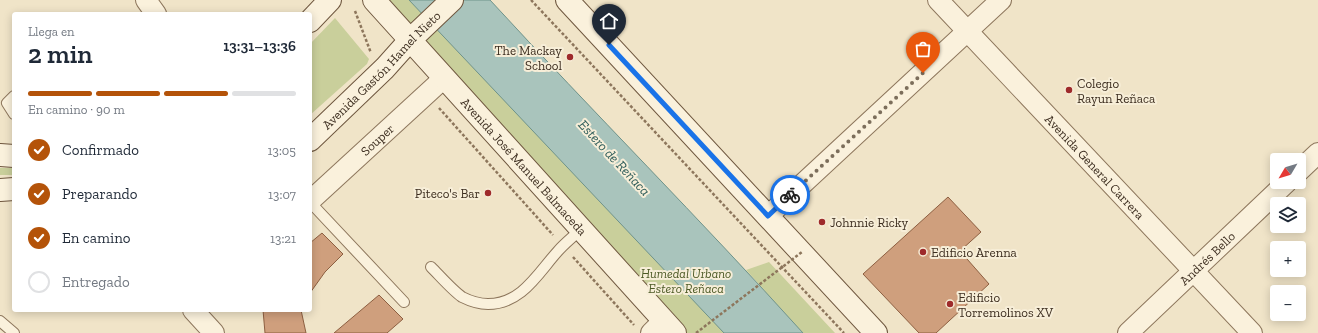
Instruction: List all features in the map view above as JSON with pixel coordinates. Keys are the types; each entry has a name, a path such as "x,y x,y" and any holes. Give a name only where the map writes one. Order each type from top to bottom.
{"main road":[{"path":"312,19 330,0"},
{"name":"Avenida José Manuel Balmaceda","path":"374,0 417,33 444,78 580,230 656,329"},
{"name":"Avenida Gastón Hamel Nieto","path":"312,138 385,68 417,33 452,0"},
{"path":"567,0 876,333"},
{"path":"0,190 12,189"}],"street":[{"path":"146,0 155,12"},
{"name":"Avenida General Carrera","path":"938,0 1252,333"},
{"path":"768,216 1001,0"},
{"name":"Souper","path":"312,200 444,78"},
{"path":"1306,164 1318,153"},
{"name":"Andrés Bello","path":"1128,333 1280,189"},
{"path":"196,312 214,333"}],"lane":[{"path":"12,98 7,103 12,111"},
{"path":"312,204 404,302"},
{"path":"431,268 461,296 472,301 483,304 494,304 506,301 517,296 526,288 559,250 580,230"},
{"path":"0,321 14,333"}],"path":[{"path":"531,0 844,333"},
{"path":"354,8 372,55 385,68"},
{"path":"426,94 557,240"},
{"path":"568,251 656,329"},
{"path":"696,333 802,252"}],"green space":[{"name":"Humedal Urbano Estero Reñaca","path":"388,0 478,0 767,293 746,270 769,262 835,333 675,333 416,30"},
{"path":"335,18 369,59 367,64 312,113 312,42"},
{"path":"0,168 12,168 12,175 0,175"}],"water":[{"name":"Humedal Urbano Estero Reñaca","path":"409,0 490,0 726,249 803,333 724,333"}],"building":[{"path":"948,197 981,232 960,251 989,284 936,333 919,333 863,274"},
{"path":"322,233 343,254 325,272 312,290 312,241"},
{"path":"379,295 403,319 387,333 334,333"},
{"path":"263,312 301,312 306,333 265,333"}],"way so far":[{"path":"790,195 923,73"}],"place":[{"name":"The Mackay School","path":"570,57"},
{"name":"Colegio Rayun Reñaca","path":"1069,90"},
{"name":"Piteco's Bar","path":"488,193"},
{"name":"Johnnie Ricky","path":"822,222"},
{"name":"Edificio Arenna","path":"923,252"},
{"name":"Edificio Torremolinos XV","path":"950,304"}],"route":[{"path":"609,45 768,216 790,195"}],"water label":[{"name":"Estero de Reñaca","path":"614,158"}]}
